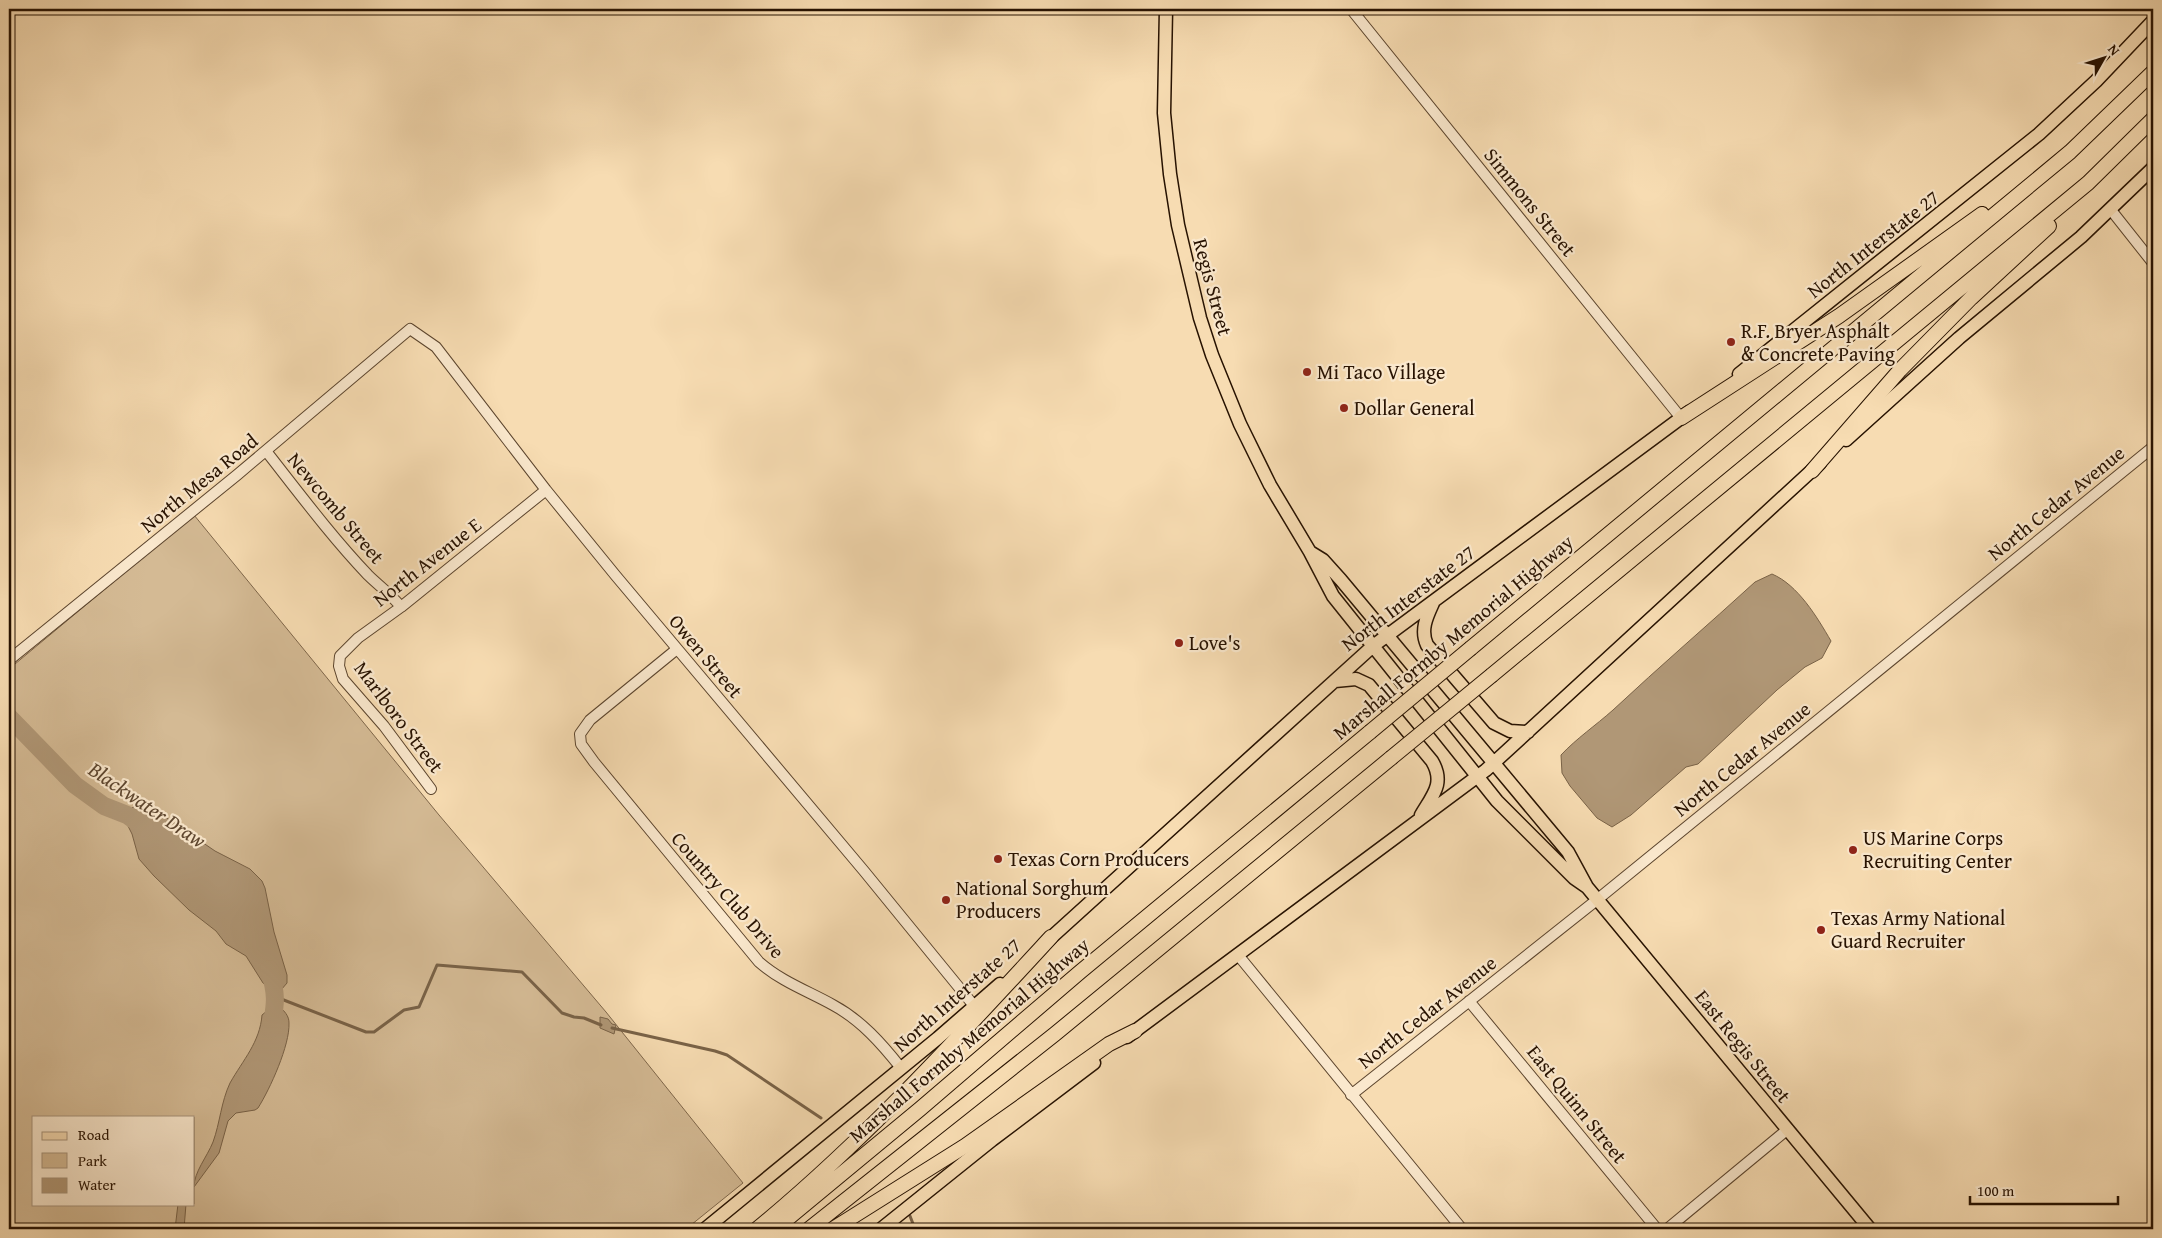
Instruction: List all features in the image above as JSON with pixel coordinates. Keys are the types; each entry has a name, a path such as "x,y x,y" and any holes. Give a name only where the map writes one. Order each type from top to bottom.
{"highway":[{"name":"Marshall Formby Memorial Highway","path":"774,1229 927,1103 1080,972 2070,152 2153,72"},
{"path":"1812,471 1900,370 1971,298 2036,238 2153,119"},
{"path":"1681,418 1838,316 2070,152"},
{"path":"809,1229 1055,1034 2088,183"},
{"path":"756,1229 803,1191 861,1137 942,1055 1051,937"},
{"path":"833,1229 965,1146 1109,1044 1135,1031"}],"main road":[{"name":"Regis Street","path":"1166,9 1164,70 1167,150 1173,201 1188,272 1212,355 1240,424 1270,485 1310,552 1333,596 1478,776"},
{"name":"North Interstate 27","path":"704,1229 975,1007 1374,646 1740,373 2001,166 2082,96 2153,21"},
{"path":"881,1229 992,1140 1135,1031 1494,763 1959,338 2081,238 2153,168"},
{"name":"Regis Street","path":"1310,552 1323,560 1341,580 1494,763"},
{"path":"1434,600 1425,624 1424,634 1427,644 1494,723 1510,731 1528,732"},
{"path":"1335,681 1356,680 1373,688 1438,770 1436,789 1417,821"},
{"name":"East Regis Street","path":"1494,763 1568,852 1588,887 1870,1229"},
{"name":"East Regis Street","path":"1478,776 1498,801 1544,850 1574,878 1588,887"}],"street":[{"name":"Simmons Street","path":"1351,9 1681,418"},
{"path":"2111,210 2153,263"},
{"name":"North Mesa Road","path":"9,660 266,451 410,329"},
{"name":"Owen Street","path":"410,329 436,347 546,490 975,1007"},
{"name":"North Cedar Avenue","path":"1350,1094 1598,899 2153,447"},
{"name":"Newcomb Street","path":"266,451 322,523 369,576 391,594 401,607"},
{"name":"North Avenue E","path":"338,666 343,651 401,607 546,490"},
{"name":"Country Club Drive","path":"677,649 590,720 580,734 581,744 759,962 785,982 834,1005 870,1032 901,1068"},
{"name":"Marlboro Street","path":"338,666 343,679 384,726 432,789"},
{"path":"1238,955 1462,1229"},
{"name":"East Quinn Street","path":"1469,1001 1657,1229"},
{"path":"1667,1229 1788,1129"}],"green space":[{"path":"194,515 439,815 606,1012 743,1183 686,1229 9,1229 9,669"}],"water":[{"path":"1772,574 1781,579 1798,594 1826,632 1831,641 1822,658 1805,667 1777,690 1698,764 1686,767 1631,815 1612,827 1597,818 1570,786 1562,773 1561,755 1755,582"},
{"path":"135,806 161,814 215,851 250,869 262,881 274,932 287,975 287,983 281,990 273,990 263,983 246,956 226,944 216,931 189,910 139,859 132,834 125,820 129,810"},
{"path":"273,1006 282,1009 288,1017 288,1032 283,1055 258,1108 236,1113 228,1121 219,1153 195,1186 198,1170 213,1142 230,1083 258,1034 262,1015"},
{"path":"600,1017 608,1019 612,1024 616,1025 614,1034 600,1028"},
{"path":"178,1206 186,1206 184,1229 175,1229"}],"waterway":[{"name":"Blackwater Draw","path":"9,717 75,785 104,806 127,815 145,828"},
{"path":"276,997 366,1032 374,1032 404,1010 419,1007 437,965 522,972 562,1013 584,1018 601,1025"},
{"name":"Blackwater Draw","path":"269,969 275,999 271,1029"},
{"path":"612,1028 727,1055 821,1118"},
{"path":"910,1216 915,1229"}],"place":[{"name":"R.F. Bryer Asphalt & Concrete Paving","path":"1731,342"},
{"name":"Mi Taco Village","path":"1307,372"},
{"name":"Dollar General","path":"1344,408"},
{"name":"Love's","path":"1179,643"},
{"name":"US Marine Corps Recruiting Center","path":"1853,850"},
{"name":"Texas Corn Producers","path":"998,859"},
{"name":"National Sorghum Producers","path":"946,900"},
{"name":"Texas Army National Guard Recruiter","path":"1821,930"}]}
